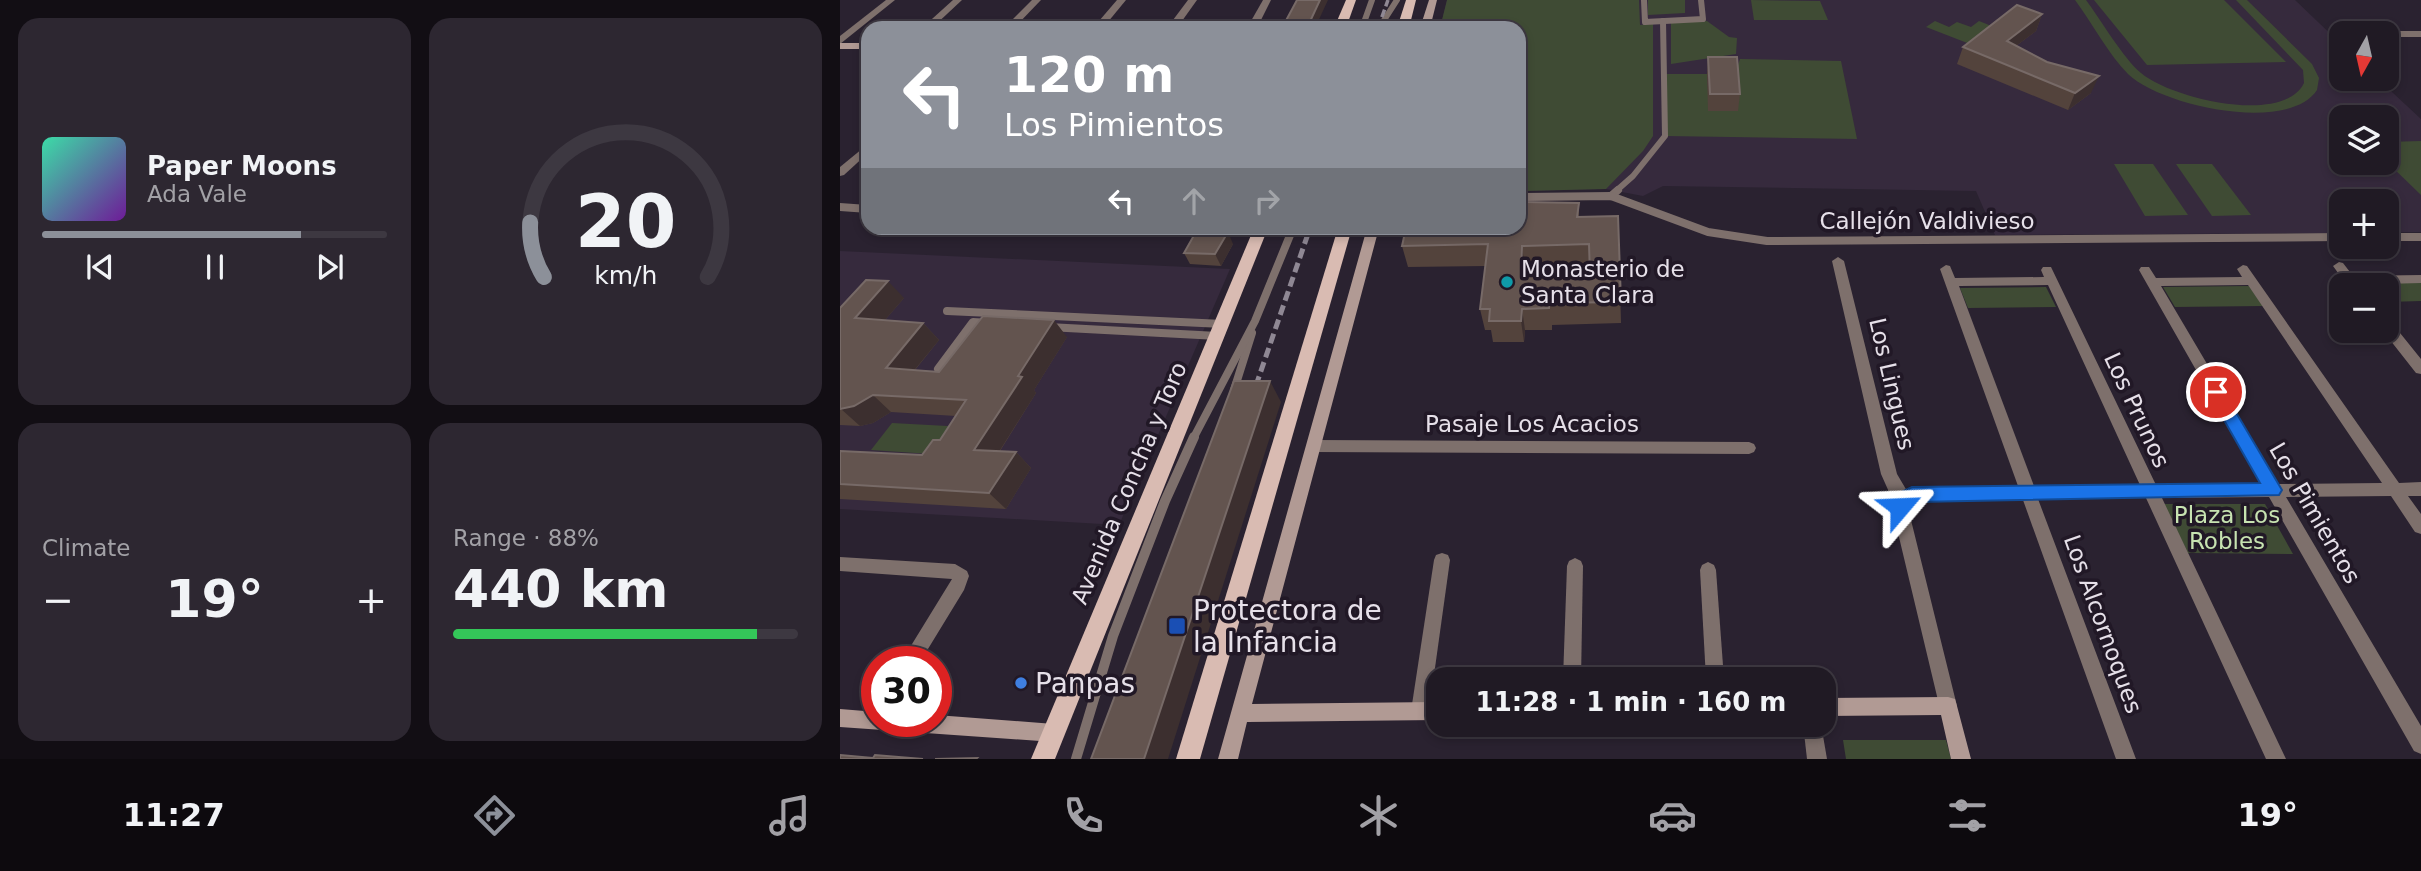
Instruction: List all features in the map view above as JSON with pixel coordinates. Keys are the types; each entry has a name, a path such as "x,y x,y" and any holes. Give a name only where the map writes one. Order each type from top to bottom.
{"main road":[{"path":"1343,21 1351,0"},
{"path":"1405,21 1410,0"},
{"name":"Avenida Concha y Toro","path":"1043,759 1154,481 1258,235"},
{"path":"1188,759 1343,235"}],"street":[{"path":"866,21 891,0"},
{"path":"935,21 958,0"},
{"path":"1016,21 1037,0"},
{"path":"1104,21 1122,0"},
{"path":"1178,21 1194,0"},
{"path":"1256,21 1267,0"},
{"path":"1427,21 1433,0"},
{"path":"840,43 861,25"},
{"path":"2399,34 2421,34"},
{"path":"840,43 861,45"},
{"path":"840,173 861,154"},
{"path":"840,207 861,208"},
{"path":"1228,759 1371,235"},
{"name":"Los Lingues","path":"1838,261 1889,474 1904,499 1901,512 1961,759"},
{"path":"2339,266 2344,273"},
{"name":"Los Prunos","path":"1949,275 2049,276 2276,759"},
{"name":"Los Alcornoques","path":"1949,275 2126,759"},
{"name":"Los Pimientos","path":"2395,489 2248,275 2148,276 2421,744"},
{"path":"2399,280 2421,279"},
{"path":"2399,341 2421,369"},
{"name":"Pasaje Los Acacios","path":"1314,446 1749,448"},
{"path":"2395,489 2421,527"},
{"path":"1904,499 1912,494 2421,489"},
{"path":"1433,667 1442,560"},
{"path":"840,564 955,572 961,576 920,646"},
{"path":"1572,667 1575,566"},
{"path":"1708,570 1714,667"},
{"path":"1836,707 1948,705"},
{"path":"1241,713 1426,711"},
{"path":"840,718 861,719"},
{"path":"952,725 1054,733"},
{"path":"1814,737 1817,759"}],"lane":[{"path":"1364,21 1372,0"},
{"path":"1384,21 1397,0"},
{"path":"1644,0 1645,22 1703,19 1701,0"},
{"path":"1611,196 1633,176 1665,135 1663,21"},
{"name":"Callejón Valdivieso","path":"1526,197 1611,196 1708,232 1767,241 2329,237"},
{"path":"1076,759 1113,636 1165,501 1195,434 1255,321 1290,235"},
{"path":"2399,237 2421,237"},
{"path":"947,311 1220,330"},
{"path":"1230,400 1249,349 1255,321"},
{"path":"938,369 973,322 1025,325"},
{"path":"1039,326 1220,330"}],"shaded area":[{"path":"1447,0 2295,0 2329,33 2329,91 2391,91 2421,119 2421,232 2399,232 2399,189 2329,189 2329,233 1995,235 1976,191 1663,186 1643,196 1606,189 1526,191 1526,21 1442,21"},
{"path":"840,251 1230,269 1119,525 840,509"}],"green space":[{"path":"1447,0 1639,0 1640,25 1653,24 1653,136 1643,151 1606,189 1526,191 1526,21 1442,21"},
{"path":"1648,0 1685,0 1685,13 1648,15"},
{"path":"1751,0 1820,1 1828,20 1754,20"},
{"path":"2075,0 2086,0 2127,58 2141,73 2155,82 2176,91 2226,104 2274,103 2292,96 2304,83 2303,70 2236,0 2247,0 2312,64 2319,78 2317,90 2302,103 2280,111 2253,113 2195,105 2167,96 2144,86 2128,74"},
{"path":"2094,0 2224,0 2286,62 2147,65"},
{"path":"1707,21 1729,37 1737,38 1736,54 1671,64 1671,23"},
{"path":"1935,21 1949,27 1957,22 1971,27 1979,21 1999,29 1975,46 1926,27"},
{"path":"1740,59 1841,61 1857,139 1665,136 1664,74 1707,74 1709,111 1738,111 1735,74"},
{"path":"2421,141 2421,195 2399,174 2399,142"},
{"path":"2114,164 2153,164 2188,215 2145,216"},
{"path":"2176,164 2212,164 2251,215 2212,216"},
{"path":"2399,282 2421,282 2421,301 2399,302"},
{"path":"2249,286 2263,306 2175,307 2163,287"},
{"path":"2046,287 2056,307 1968,308 1960,288"},
{"path":"892,423 966,427 946,455 871,450"},
{"name":"Plaza Los Robles","path":"2163,504 2265,504 2293,554 2188,553"},
{"path":"1843,740 1946,740 1951,759 1846,759"}],"building":[{"path":"1297,0 1320,0 1310,21 1286,21"},
{"path":"2017,5 2042,14 2007,41 2047,62 2099,76 2075,93 1963,47"},
{"path":"1708,57 1737,57 1740,94 1710,94"},
{"path":"1526,202 1579,203 1577,217 1618,216 1621,302 1549,303 1549,308 1522,309 1521,321 1489,321 1490,309 1480,309 1488,244 1402,246 1404,235 1526,235","holes":["1589,244 1590,275 1521,276 1522,246"]},
{"path":"1194,235 1226,235 1215,254 1184,253"},
{"path":"866,280 888,281 855,318 923,323 886,368 939,372 983,316 1054,320 1018,376 1022,377 974,450 1016,452 989,493 840,484 840,451 922,455 933,440 940,440 966,400 873,395 854,406 840,409 840,308"},
{"path":"1234,381 1270,381 1144,759 1091,759"},
{"path":"840,755 873,758 875,755 923,759 840,759"}],"railway":[{"path":"1380,21 1388,0"},
{"path":"1251,400 1308,235"}],"place":[{"name":"Monasterio de Santa Clara","path":"1507,282"},
{"name":"Protectora de la Infancia","path":"1177,626"},
{"name":"Panpas","path":"1021,683"}],"route":[{"path":"1900,507 1904,499 1912,494 2273,490 2216,392"}]}
